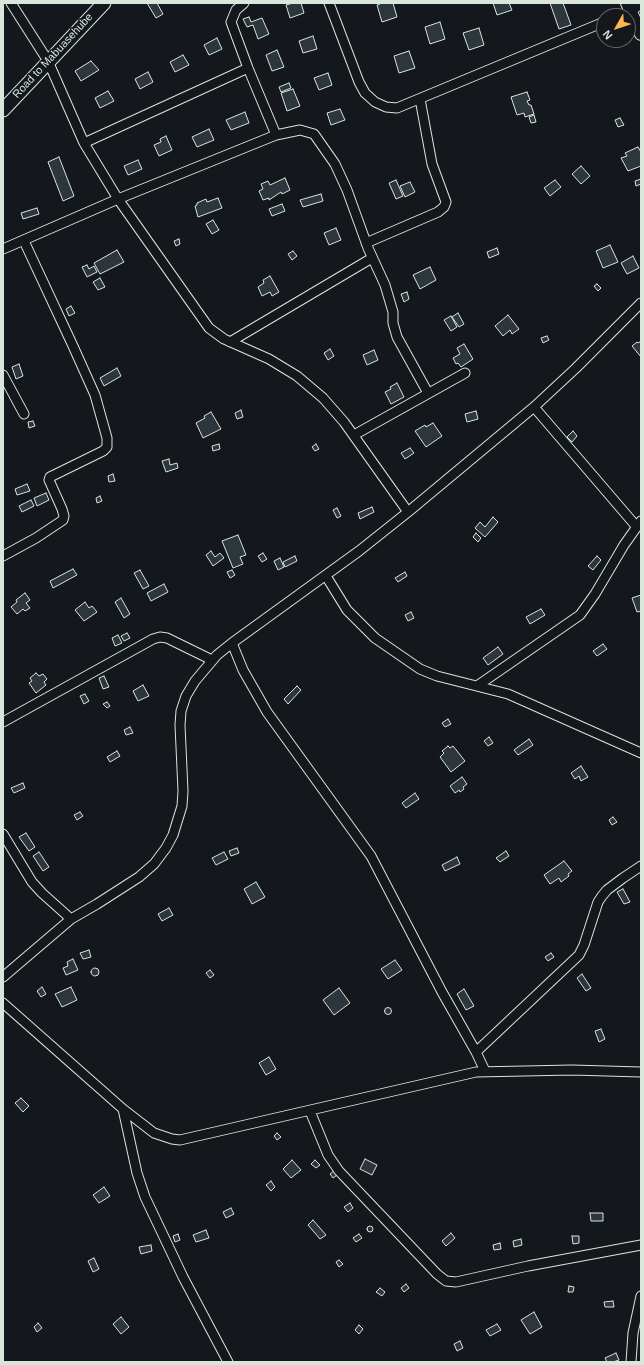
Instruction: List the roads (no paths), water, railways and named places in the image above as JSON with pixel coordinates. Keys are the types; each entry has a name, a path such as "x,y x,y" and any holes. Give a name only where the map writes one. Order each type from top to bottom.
{"main road":[{"name":"Road to Mabuasehube","path":"3,110 48,60 104,3"}],"street":[{"path":"12,3 48,60 84,143 118,199 209,328 230,342 269,359 297,376 323,398 354,435 408,512"},
{"path":"244,3 236,10 231,22 248,68 276,135"},
{"path":"329,3 358,82 375,102 386,107 397,108 596,25"},
{"path":"633,6 641,34"},
{"path":"84,143 248,68"},
{"path":"366,243 438,212 444,207 446,202 432,164 420,99"},
{"path":"3,250 118,199 276,135 300,130 314,134 335,164 347,190 366,243 385,285 393,312 393,323 397,338 428,393"},
{"path":"3,556 36,538 63,520 64,516 62,509 49,480 50,477 103,451 107,447 106,438 94,395 24,241"},
{"path":"230,342 372,258"},
{"path":"3,977 71,919 139,877 154,864 166,848 173,835 182,806 181,710 186,696 212,660 221,651 326,576 408,512 534,407 576,368 641,303"},
{"path":"354,435 465,373"},
{"path":"3,375 24,414"},
{"path":"477,686 580,616 639,524 534,407"},
{"path":"326,576 347,610 375,638 420,669 437,676 508,694 641,753"},
{"path":"3,722 153,639 160,637 167,638 212,660"},
{"path":"232,643 243,670 267,712 371,856 442,992 476,1052 485,1072"},
{"path":"3,834 32,882 71,919"},
{"path":"476,1052 579,955 584,945 598,902 602,896 607,890 641,866"},
{"path":"3,1003 123,1109 154,1133 163,1137 180,1140 476,1072 572,1070 637,1072 641,1081"},
{"path":"123,1109 135,1166 145,1197 183,1277 228,1362"},
{"path":"310,1111 328,1155 339,1171 437,1274 446,1281 456,1282 528,1266 641,1245"},
{"path":"631,1362 633,1334 641,1296"}]}
